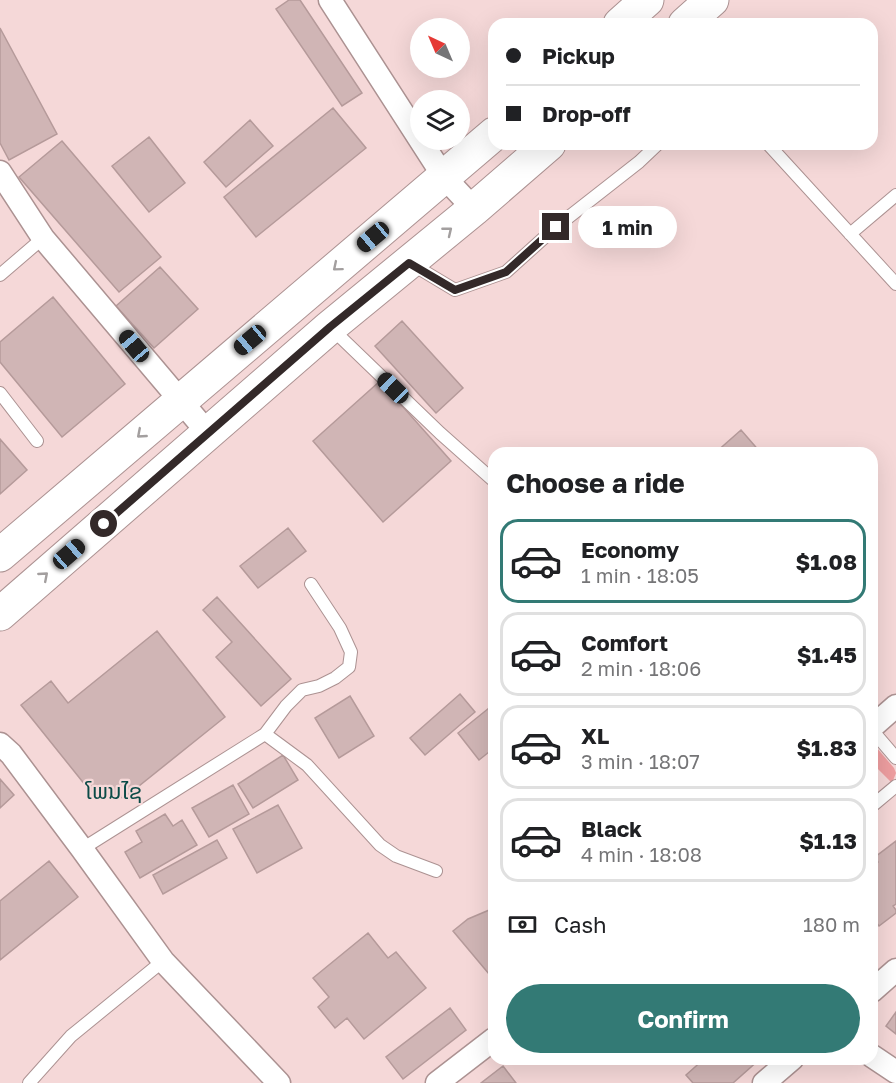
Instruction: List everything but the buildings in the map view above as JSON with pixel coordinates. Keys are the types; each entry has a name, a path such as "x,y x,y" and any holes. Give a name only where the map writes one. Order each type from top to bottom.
{"highway":[{"path":"627,18 647,0"},
{"path":"692,18 712,0"},
{"path":"0,555 488,139"},
{"path":"0,614 330,327 542,150"}],"street":[{"path":"330,0 444,177 474,209"},
{"path":"0,172 43,238 208,433"},
{"path":"878,723 896,706"},
{"path":"0,744 11,754 163,961 279,1083"},
{"path":"878,986 896,970"},
{"path":"437,1083 488,1044"},
{"path":"878,1060 896,1072"},
{"path":"764,1083 785,1065"}],"lane":[{"path":"409,263 455,290 506,272 556,227 652,150"},
{"path":"773,150 896,284"},
{"path":"850,234 896,195"},
{"path":"0,275 43,238"},
{"path":"330,327 440,434 488,477"},
{"path":"0,393 37,441"},
{"path":"82,849 265,734 286,706 302,690 319,686 335,678 349,667 351,652 340,628 310,584"},
{"path":"265,734 307,765 380,845 396,856 436,871"},
{"path":"878,736 896,758"},
{"path":"878,801 896,786"},
{"path":"29,1083 71,1036 163,961"}],"shaded area":[{"path":"878,749 894,768 896,773 892,783 878,769"}],"district":[{"name":"ໂພນໄຊ","path":"114,790"}],"route":[{"path":"104,524 330,327 409,263 455,290 506,272 556,227"}]}
